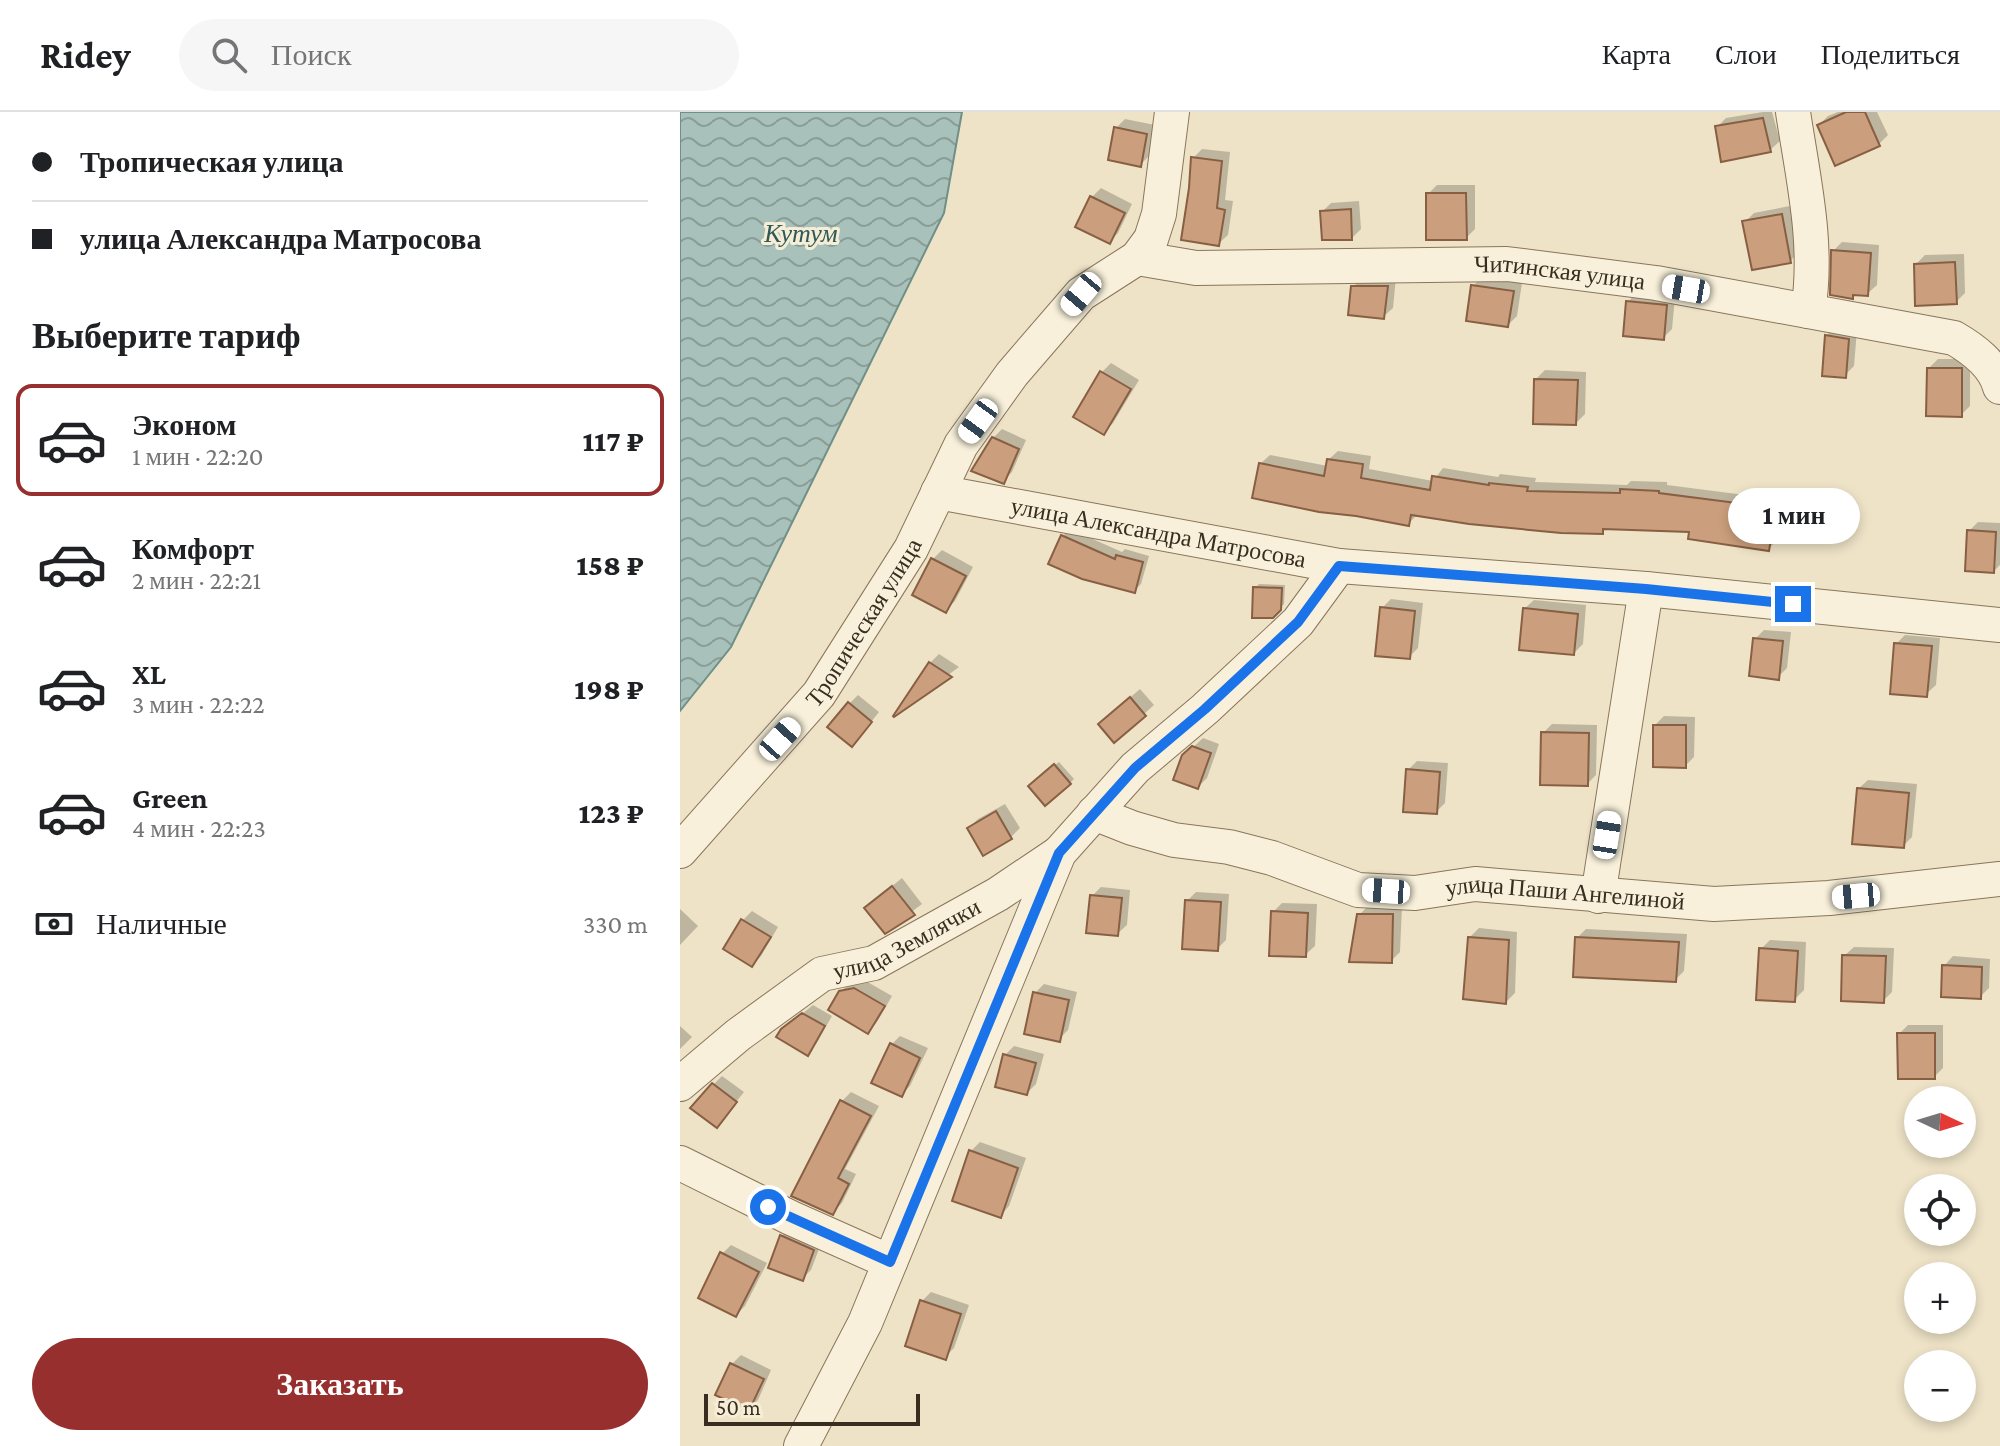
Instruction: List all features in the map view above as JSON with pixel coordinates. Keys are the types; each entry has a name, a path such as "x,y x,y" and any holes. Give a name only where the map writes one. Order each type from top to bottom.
{"street":[{"path":"1137,258 1151,239 1159,214 1172,112"},
{"path":"1793,112 1814,277 1808,311"},
{"name":"Читинская улица","path":"1137,258 1163,265 1196,268 1507,264 1656,283 1954,338 1977,351 2000,387"},
{"name":"Тропическая улица","path":"680,851 819,694 911,549 961,445 1012,374 1081,294 1137,258"},
{"name":"улица Александра Матросова","path":"938,492 1339,566 1646,589 2000,625"},
{"path":"801,1446 865,1323 1059,853 1135,768 1205,709 1298,622 1339,566"},
{"path":"1598,896 1646,589"},
{"name":"улица Паши Ангелиной","path":"1094,813 1174,840 1229,847 1272,858 1358,890 1415,893 1475,884 1714,904 1829,898 2000,879"},
{"name":"улица Землячки","path":"680,1084 738,1035 822,974 874,963 998,894 1059,853"},
{"path":"680,1163 791,1218 890,1262"}],"water":[{"name":"Кутум","path":"680,112 962,112 944,213 731,647 680,711"}],"building":[{"path":"1846,112 1865,112 1880,146 1835,166 1817,125"},
{"path":"1763,118 1771,152 1721,162 1715,126"},
{"path":"1114,127 1147,134 1141,167 1108,160"},
{"path":"1191,157 1222,161 1217,208 1225,210 1219,246 1181,240"},
{"path":"1426,193 1466,193 1467,240 1426,240"},
{"path":"1090,196 1125,213 1110,244 1075,227"},
{"path":"1351,209 1352,240 1322,240 1320,211"},
{"path":"1782,214 1791,263 1752,270 1742,221"},
{"path":"1831,250 1871,253 1868,296 1853,295 1853,299 1830,295"},
{"path":"1955,262 1957,304 1915,306 1914,264"},
{"path":"1471,285 1514,291 1508,327 1466,321"},
{"path":"1351,286 1388,286 1384,319 1348,315"},
{"path":"1626,301 1667,305 1664,340 1623,336"},
{"path":"1825,335 1849,339 1846,378 1822,376"},
{"path":"1927,368 1962,368 1962,417 1926,416"},
{"path":"1100,371 1131,389 1104,435 1073,417"},
{"path":"1534,379 1578,380 1576,425 1533,424"},
{"path":"992,437 1019,449 1004,484 971,471"},
{"path":"1327,459 1363,464 1361,478 1430,490 1432,476 1489,485 1528,487 1527,491 1659,491 1776,508 1769,551 1688,539 1689,532 1603,529 1603,534 1561,533 1411,515 1409,526 1252,498 1259,463 1324,476"},
{"path":"1967,530 1996,532 1994,573 1965,571"},
{"path":"1061,535 1115,559 1116,555 1143,562 1135,593 1082,579 1048,564"},
{"path":"931,558 966,576 946,613 912,595"},
{"path":"1253,587 1282,588 1281,610 1273,618 1252,618"},
{"path":"1380,607 1415,611 1410,659 1375,656"},
{"path":"1523,608 1578,614 1574,655 1519,650"},
{"path":"1753,638 1783,641 1779,680 1749,676"},
{"path":"1894,643 1932,646 1927,697 1890,694"},
{"path":"929,662 952,677 894,717 893,716"},
{"path":"1130,697 1146,716 1114,743 1098,724"},
{"path":"848,702 872,722 852,747 827,727"},
{"path":"1653,725 1686,725 1686,768 1653,767"},
{"path":"1541,732 1589,733 1588,786 1540,785"},
{"path":"1192,746 1211,753 1198,789 1173,780 1182,755"},
{"path":"1054,764 1071,784 1045,806 1028,786"},
{"path":"1406,769 1440,772 1437,814 1403,812"},
{"path":"1857,788 1909,793 1904,848 1852,844"},
{"path":"996,811 1012,839 983,856 967,828"},
{"path":"892,886 915,915 885,934 864,908"},
{"path":"1090,895 1122,898 1118,936 1086,933"},
{"path":"1185,900 1221,902 1218,951 1182,949"},
{"path":"1271,911 1308,913 1306,957 1269,956"},
{"path":"1357,914 1393,914 1392,963 1349,962"},
{"path":"741,919 771,937 752,967 723,949"},
{"path":"1468,937 1509,940 1506,1004 1463,999"},
{"path":"1575,937 1679,942 1676,982 1573,977"},
{"path":"1759,948 1798,951 1795,1002 1756,1000"},
{"path":"1842,955 1886,956 1884,1003 1841,1001"},
{"path":"1942,965 1982,967 1981,999 1941,997"},
{"path":"854,988 885,1006 868,1034 828,1010 839,991"},
{"path":"1033,992 1069,1000 1060,1042 1024,1034"},
{"path":"802,1013 825,1026 808,1056 776,1037 781,1029"},
{"path":"1897,1033 1935,1033 1935,1079 1898,1079"},
{"path":"890,1043 920,1058 902,1097 871,1083"},
{"path":"1003,1054 1036,1063 1027,1095 995,1087"},
{"path":"712,1083 737,1102 717,1128 690,1108"},
{"path":"840,1100 871,1116 838,1178 849,1184 833,1215 791,1196"},
{"path":"969,1150 1018,1168 1001,1218 952,1201"},
{"path":"780,1235 814,1250 803,1281 768,1268"},
{"path":"720,1252 759,1272 736,1317 698,1298"},
{"path":"920,1300 961,1314 946,1360 905,1346"},
{"path":"730,1363 764,1379 749,1411 715,1395"}],"route":[{"path":"768,1207 890,1262 1059,853 1135,768 1205,709 1298,622 1339,566 1646,589 1793,604"}]}
